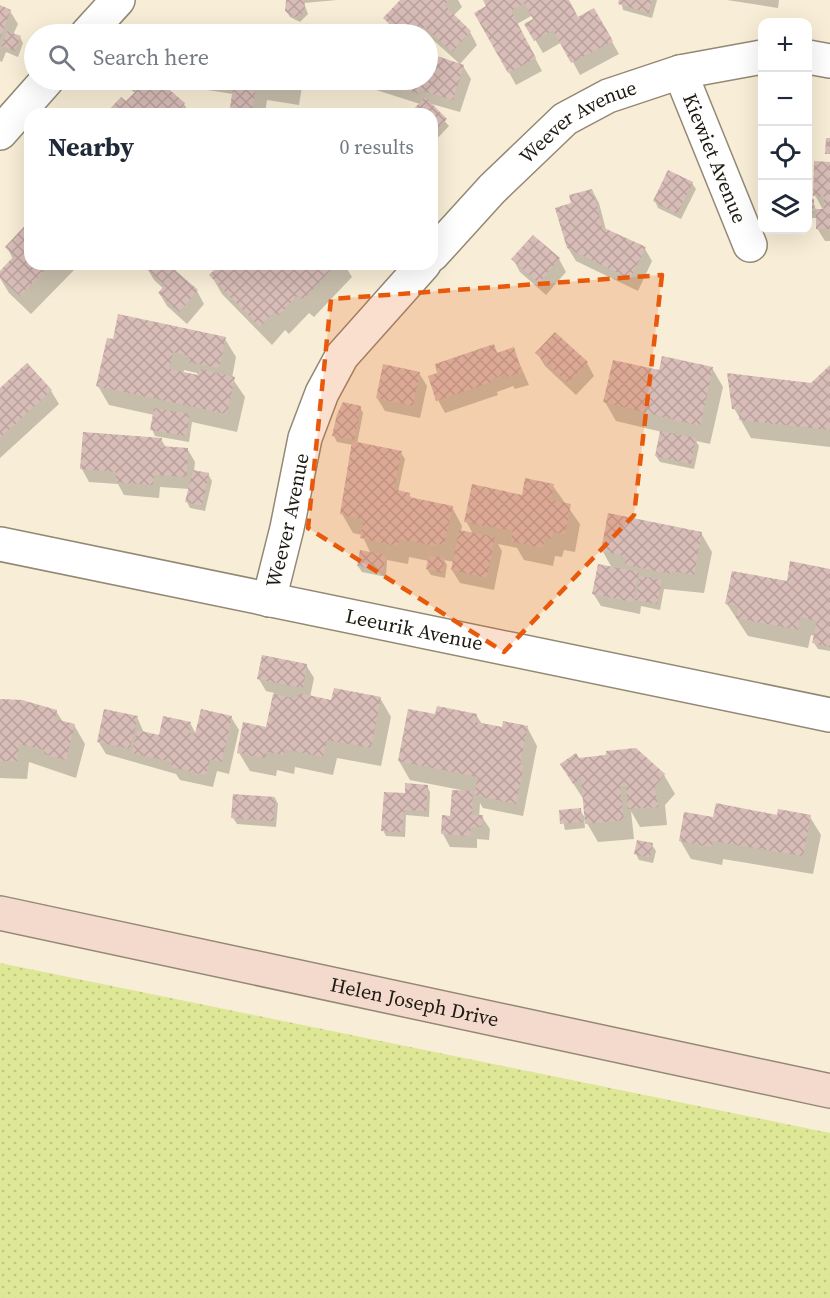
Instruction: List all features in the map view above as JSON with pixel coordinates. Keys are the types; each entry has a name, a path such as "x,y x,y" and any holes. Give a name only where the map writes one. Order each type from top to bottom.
{"street":[{"path":"96,24 118,0"},
{"name":"Weever Avenue","path":"438,248 492,189 566,119 608,96 680,72 758,58"},
{"path":"812,58 830,61"},
{"name":"Kiewiet Avenue","path":"680,72 750,245"},
{"path":"0,133 38,90"},
{"name":"Weever Avenue","path":"269,600 287,528 304,438 322,393 342,356 419,270"},
{"name":"Leeurik Avenue","path":"0,544 830,715"},
{"name":"Helen Joseph Drive","path":"0,913 830,1091"}],"highlighted area":[{"path":"662,275 634,515 504,652 308,528 331,299"}],"green space":[{"path":"0,963 830,1133 830,1298 0,1298"}],"building":[{"path":"286,0 304,0 305,7 302,14 296,17 285,11"},
{"path":"400,0 449,0 444,5 471,31 452,52 438,40 438,24 390,24 383,18"},
{"path":"483,0 569,0 578,17 594,8 613,41 571,63 553,30 534,41 524,24 533,19 524,3 511,11 536,58 508,73 474,13 486,6"},
{"path":"619,0 652,0 649,13 618,4"},
{"path":"0,5 11,10 0,38"},
{"path":"7,31 21,36 15,51 1,46"},
{"path":"438,56 464,65 453,100 420,90 438,90"},
{"path":"137,90 170,90 185,103 181,108 111,108 121,97 126,101"},
{"path":"233,90 256,90 253,108 230,108"},
{"path":"406,90 420,90 419,94"},
{"path":"425,97 436,108 415,108"},
{"path":"438,110 447,119 438,128"},
{"path":"826,138 830,138 830,154 825,154"},
{"path":"814,161 830,162 830,229 816,229 816,209 824,209 824,196 813,196"},
{"path":"668,170 693,182 677,214 653,201"},
{"path":"592,189 602,227 646,247 630,279 567,248 555,208 571,203 569,195"},
{"path":"812,199 814,199 814,213 812,213"},
{"path":"24,226 24,270 45,270 20,296 0,278 0,271 14,256 5,247"},
{"path":"533,235 560,258 539,283 511,259"},
{"path":"148,270 175,270 198,290 179,312 158,293 165,285"},
{"path":"214,270 330,270 303,300 298,295 278,316 274,312 260,327 209,275"},
{"path":"118,314 226,337 219,368 188,362 190,356 173,352 169,369 198,375 199,369 235,377 227,414 96,386 107,338 113,339"},
{"path":"555,332 588,362 568,383 535,353"},
{"path":"494,344 497,353 514,347 522,372 507,377 505,374 491,379 492,382 436,401 428,376 437,373 435,364"},
{"path":"662,356 713,367 700,426 603,402 613,360 659,370"},
{"path":"27,363 52,390 0,438 0,388"},
{"path":"383,364 420,372 413,406 376,398"},
{"path":"830,365 830,430 739,420 740,410 732,409 727,373 811,383"},
{"path":"343,402 361,406 354,440 332,436 337,414"},
{"path":"154,408 190,414 186,436 150,430"},
{"path":"660,431 696,438 691,464 655,456"},
{"path":"83,432 162,438 161,446 188,448 187,477 154,475 153,485 115,482 116,472 80,469"},
{"path":"352,441 402,451 394,489 410,493 409,497 453,506 444,545 435,543 435,546 399,539 398,546 360,538 364,520 340,514"},
{"path":"193,470 209,473 202,506 185,502"},
{"path":"525,478 554,484 551,500 571,504 565,534 553,532 552,539 545,537 543,548 511,541 513,531 464,522 472,484 522,495"},
{"path":"608,513 702,532 694,575 672,571 672,574 625,565 626,556 601,551"},
{"path":"459,530 495,537 487,578 451,570"},
{"path":"360,550 386,555 383,571 357,566"},
{"path":"429,555 445,558 442,573 426,569"},
{"path":"790,561 830,569 830,647 812,643 817,621 800,617 798,630 736,618 738,606 725,604 732,571 787,581"},
{"path":"598,564 639,572 633,602 592,594"},
{"path":"640,576 662,580 657,604 635,600"},
{"path":"262,655 307,664 303,688 257,679"},
{"path":"334,688 381,697 371,748 327,740 323,757 285,749 284,755 267,752 265,758 237,753 243,722 266,727 273,694 298,699 299,693 331,700"},
{"path":"0,699 22,700 57,710 55,719 75,724 66,760 44,754 45,750 19,744 17,761 0,761"},
{"path":"437,706 477,714 476,722 502,727 503,721 528,726 520,763 524,764 516,804 474,795 478,777 398,761 408,709 435,714"},
{"path":"104,709 138,716 130,749 97,742"},
{"path":"201,709 232,716 222,762 210,759 206,775 171,767 172,762 132,753 137,730 159,735 163,716 191,722 189,733 195,734"},
{"path":"636,748 665,774 655,786 658,807 628,809 626,786 620,787 624,820 585,824 581,778 573,784 560,764 576,753 579,758 606,755 606,751"},
{"path":"405,783 428,785 426,811 404,810 402,832 381,831 384,792 405,793"},
{"path":"452,790 473,791 472,815 483,815 482,827 471,827 470,836 441,834 442,815 450,816"},
{"path":"233,794 275,797 274,821 231,818"},
{"path":"716,803 777,815 778,809 811,815 803,856 713,841 712,847 679,841 684,812 713,817"},
{"path":"581,808 582,822 560,824 559,810"},
{"path":"637,840 653,843 650,858 634,854"}]}
